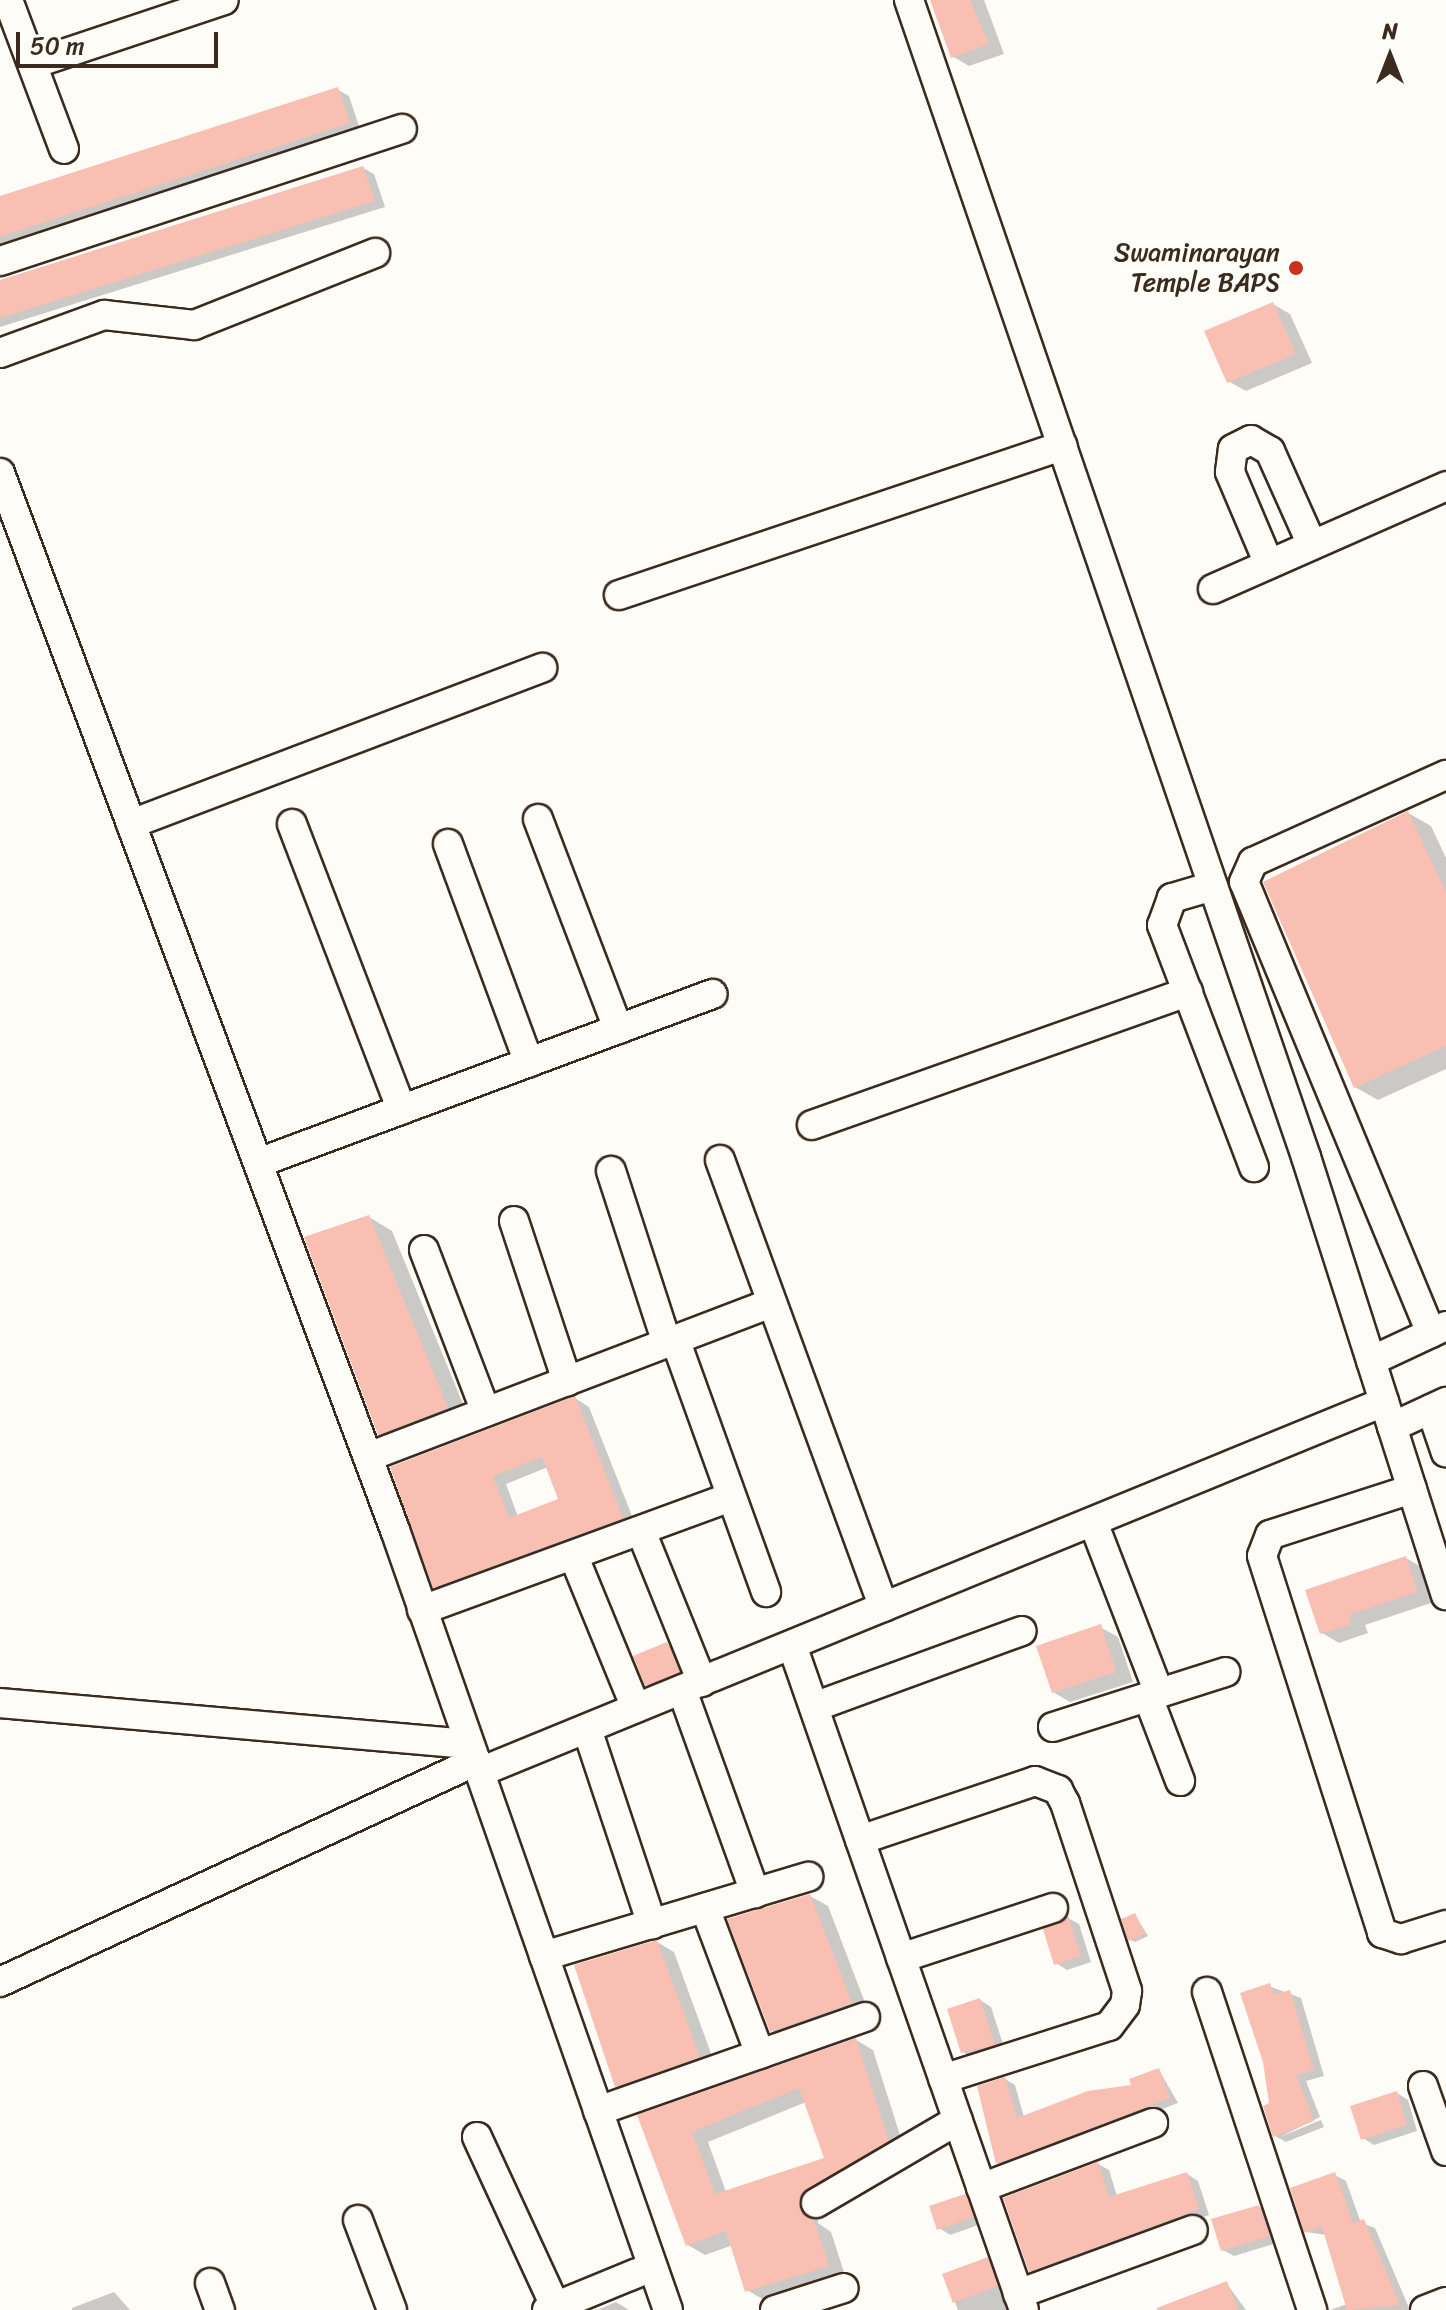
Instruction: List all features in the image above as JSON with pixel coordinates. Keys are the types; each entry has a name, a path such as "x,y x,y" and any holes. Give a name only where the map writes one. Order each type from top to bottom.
{"street":[{"path":"8,0 10,30 33,64 64,149"},
{"path":"33,64 224,0"},
{"path":"909,0 1213,886 1446,1595"},
{"path":"0,261 402,129"},
{"path":"0,353 104,315 194,325 375,253"},
{"path":"1269,564 1230,472 1233,449 1251,440 1270,451 1312,545"},
{"path":"619,595 1063,446"},
{"path":"0,473 12,535 131,824 368,1457 668,2310"},
{"path":"1213,589 1446,486"},
{"path":"131,824 542,668"},
{"path":"1371,1361 1439,1330 1244,882 1253,862 1446,775"},
{"path":"538,819 618,1029"},
{"path":"292,824 402,1110"},
{"path":"448,844 529,1063"},
{"path":"1213,886 1172,898 1163,910 1188,992 1254,1167"},
{"path":"812,1125 1188,992"},
{"path":"258,1163 713,994"},
{"path":"720,1160 884,1607"},
{"path":"611,1171 671,1341 766,1592"},
{"path":"514,1221 567,1381"},
{"path":"424,1250 486,1412"},
{"path":"368,1457 772,1303"},
{"path":"0,1982 475,1759 587,1729 1093,1522 1388,1415 1439,1406 1446,1453"},
{"path":"1412,1489 1270,1535 1262,1556 1382,1933 1401,1939 1446,1925"},
{"path":"422,1610 574,1557 731,1497"},
{"path":"1093,1522 1180,1781"},
{"path":"641,1531 755,1893"},
{"path":"574,1557 636,1708"},
{"path":"814,1707 1022,1631"},
{"path":"792,1645 1021,2302 1193,2230"},
{"path":"1053,1727 1225,1672"},
{"path":"0,1703 475,1759"},
{"path":"587,1729 652,1924"},
{"path":"860,1840 1035,1781 1058,1790 1065,1803 1127,1991 1125,2005 1109,2026 943,2079"},
{"path":"544,1956 808,1877"},
{"path":"705,1908 760,2054"},
{"path":"901,1958 1053,1908"},
{"path":"1207,1992 1312,2310"},
{"path":"598,2111 865,2017"},
{"path":"1423,2086 1446,2151"},
{"path":"896,2140 958,2120"},
{"path":"816,2203 958,2120"},
{"path":"981,2188 1153,2123"},
{"path":"477,2137 551,2308 652,2267"},
{"path":"358,2220 392,2310"},
{"path":"210,2283 220,2310"},
{"path":"775,2310 844,2288"},
{"path":"1425,2310 1446,2302"}],"building":[{"path":"930,0 970,0 989,44 951,58"},
{"path":"338,87 350,123 0,237 0,196"},
{"path":"363,166 375,201 0,318 0,280"},
{"path":"1273,302 1296,354 1227,383 1204,331"},
{"path":"1408,811 1446,892 1446,1046 1354,1088 1263,882"},
{"path":"369,1215 448,1408 378,1435 304,1237"},
{"path":"575,1396 623,1518 433,1588 390,1467","holes":["542,1457 558,1499 509,1518 493,1476"]},
{"path":"1406,1556 1418,1592 1349,1615 1352,1624 1320,1634 1305,1590"},
{"path":"1101,1624 1116,1672 1052,1693 1036,1646"},
{"path":"667,1642 680,1672 645,1686 633,1656"},
{"path":"810,1894 852,2003 770,2032 727,1919"},
{"path":"1135,1913 1145,1934 1128,1941 1121,1919"},
{"path":"1068,1916 1081,1956 1054,1965 1043,1929"},
{"path":"657,1940 700,2057 615,2087 574,1965"},
{"path":"1270,1983 1274,1995 1290,1990 1314,2070 1296,2075 1314,2121 1273,2137 1263,2106 1269,2103 1263,2062 1240,1993"},
{"path":"980,1998 995,2045 961,2053 947,2009"},
{"path":"856,2038 889,2141 801,2195 801,2211 814,2220 829,2266 745,2292 726,2231 686,2246 637,2115","holes":["799,2088 824,2158 715,2194 692,2132"]},
{"path":"1159,2068 1170,2098 996,2164 977,2086 1005,2077 1017,2118 1088,2091 1131,2085 1129,2079"},
{"path":"1397,2091 1407,2125 1361,2140 1350,2106"},
{"path":"1098,2162 1109,2197 1187,2172 1199,2209 1029,2272 1003,2198"},
{"path":"1335,2172 1353,2223 1364,2219 1400,2305 1347,2310 1322,2227 1304,2233 1290,2188"},
{"path":"965,2194 974,2217 937,2230 929,2206"},
{"path":"1259,2205 1270,2236 1221,2251 1211,2219"},
{"path":"988,2257 998,2286 953,2303 942,2274"},
{"path":"1227,2281 1238,2310 1157,2310 1157,2308"}],"place":[{"name":"Swaminarayan Temple BAPS","path":"1296,268"}]}
